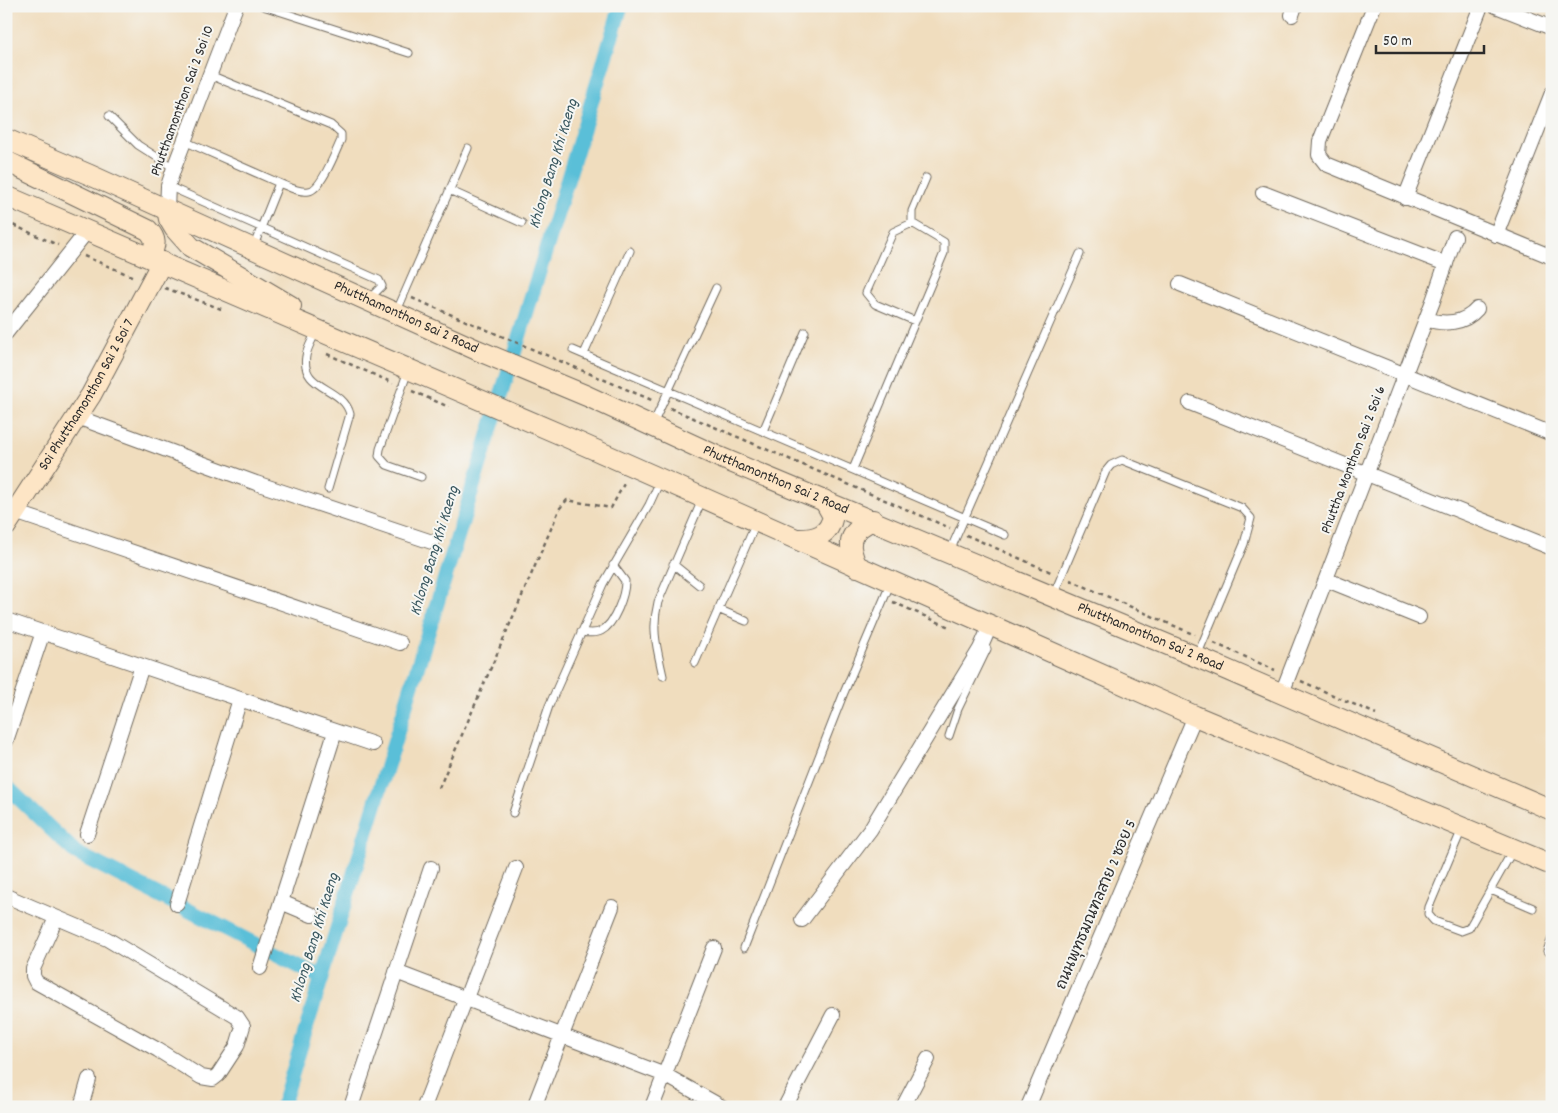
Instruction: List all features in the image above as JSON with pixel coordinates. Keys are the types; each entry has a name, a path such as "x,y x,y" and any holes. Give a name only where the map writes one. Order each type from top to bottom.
{"main road":[{"name":"Phutthamonthon Sai 2 Road","path":"6,139 167,209 477,350 587,396 719,457 1053,597 1200,648 1286,685 1552,810"},
{"path":"6,161 148,230 154,236 156,243 156,259"},
{"path":"6,196 633,466 660,480 757,521 857,568 1195,716 1552,865"},
{"path":"167,209 169,219 175,229 192,247 364,350"},
{"name":"Soi Phutthamonthon Sai 2 Soi 7","path":"11,519 92,395 156,259"},
{"path":"799,540 822,536 832,523 833,516 824,500"},
{"path":"857,568 851,552 850,541 862,525 872,520"}],"street":[{"name":"Phutthamonthon Sai 2 Soi 10","path":"167,209 168,186 183,141 236,6"},
{"path":"1374,6 1320,141 1319,154 1326,164 1552,257"},
{"path":"1405,198 1481,6"},
{"path":"1496,6 1552,28"},
{"path":"1496,235 1552,92"},
{"path":"1263,193 1446,264"},
{"path":"6,333 88,230"},
{"name":"Phuttha Monthon Sai 2 Soi 6","path":"1286,685 1426,319 1455,237"},
{"path":"1180,284 1552,434"},
{"path":"1426,319 1440,324 1469,318 1477,309"},
{"path":"1190,403 1552,548"},
{"path":"77,417 256,483 432,542"},
{"path":"11,519 400,643"},
{"path":"1327,580 1419,617"},
{"path":"6,620 373,744"},
{"path":"802,920 870,830 993,627"},
{"path":"6,741 43,632"},
{"path":"87,834 142,666"},
{"path":"177,904 240,699"},
{"name":"ถนนพุทธมณฑลสาย 2 ซอย 5","path":"1028,1107 1195,716"},
{"path":"260,968 335,732"},
{"path":"351,1107 431,868"},
{"path":"424,1107 516,868"},
{"path":"6,896 82,928 132,952 237,1017 244,1026 241,1036 218,1075 213,1079 201,1077 158,1050 36,982 33,976 34,969 56,918"},
{"path":"281,902 312,914"},
{"path":"534,1107 612,907"},
{"path":"652,1107 714,948"},
{"path":"396,972 466,997 665,1075 722,1107"},
{"path":"785,1107 834,1015"},
{"path":"903,1107 928,1059"},
{"path":"81,1107 89,1080"}],"lane":[{"path":"264,6 409,53"},
{"path":"183,141 278,183 303,191 310,191 318,186 336,151 341,134 331,125 210,75"},
{"path":"109,116 138,145 174,168"},
{"path":"395,313 468,148"},
{"path":"912,223 912,211 926,178"},
{"path":"253,248 278,183"},
{"path":"168,186 379,280 382,286 367,301"},
{"path":"449,190 522,223"},
{"path":"853,469 944,253 944,242 912,223"},
{"path":"912,223 893,232 866,293 875,304 915,321"},
{"path":"584,354 630,251"},
{"path":"949,553 1080,254"},
{"path":"652,427 716,288"},
{"path":"316,329 306,356 306,372 314,383 341,398 349,407 350,414 328,489"},
{"path":"763,431 805,332"},
{"path":"573,350 965,516 1005,535"},
{"path":"408,369 379,456 387,465 420,477"},
{"path":"1053,597 1106,471 1111,465 1122,460 1242,508 1251,518 1244,544 1200,648"},
{"path":"513,813 546,714 581,632 613,565 637,527 660,480"},
{"path":"664,676 653,631 653,619 673,564 702,498"},
{"path":"695,663 757,521"},
{"path":"673,564 699,585"},
{"path":"581,632 597,633 603,631 608,626 617,608 625,581 613,565"},
{"path":"744,948 843,695 891,582"},
{"path":"718,609 746,622"},
{"path":"949,736 958,709 993,627"},
{"path":"1463,828 1429,907 1430,918 1461,931 1466,930 1472,925 1504,869 1513,849"},
{"path":"1491,890 1533,908"},
{"path":"1547,951 1552,938"}],"path":[{"path":"474,324 1062,577 1200,648 1286,685 1380,716"},
{"path":"439,788 560,508 567,500 611,508 633,466"}],"waterway":[{"name":"Khlong Bang Khi Kaeng","path":"282,1107 621,6"},
{"path":"6,786 76,853 322,978"}]}
